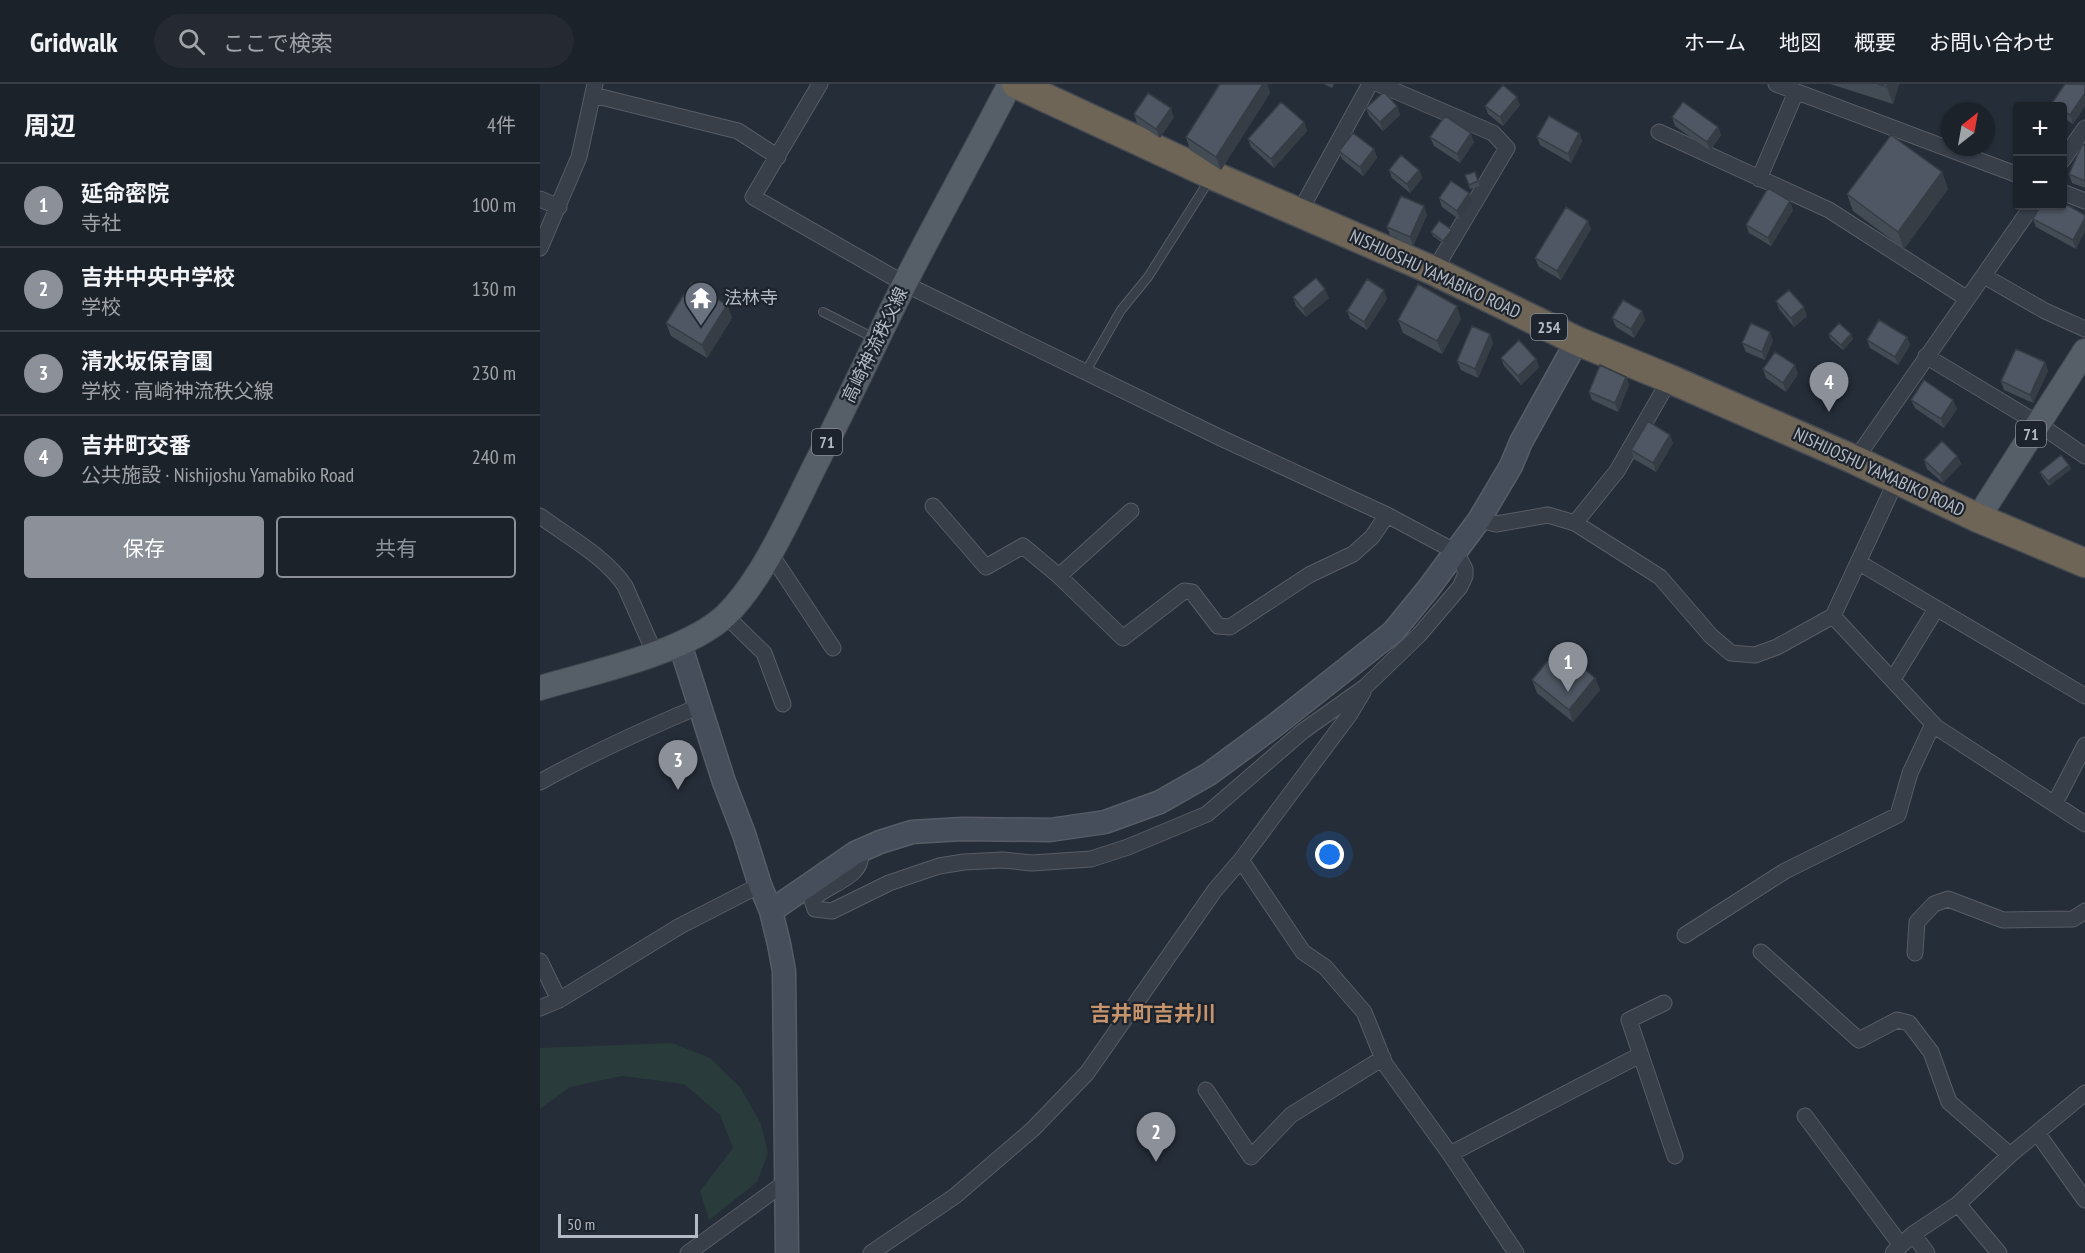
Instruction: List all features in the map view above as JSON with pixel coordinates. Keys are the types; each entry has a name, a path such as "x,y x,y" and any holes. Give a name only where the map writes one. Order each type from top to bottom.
{"highway":[{"name":"NISHIJOSHU YAMABIKO ROAD","path":"1016,84 1212,175 1300,211 1434,271 1577,341 1855,460 1978,519 2085,563"}],"main road":[{"name":"高崎神流秩父線","path":"540,688 656,654 712,626 725,615 763,566 770,553 905,284 1010,84"},
{"name":"71","path":"1978,519 2037,423 2085,351"}],"street":[{"path":"820,84 753,197 905,284 1387,515 1456,552 1465,569 1465,576 1460,587 1419,635 1365,687 1304,731 1207,814 1128,847 1091,859 1032,863 1003,860 939,866 889,883 832,911 814,909 812,900 818,894 845,879 858,866 862,859 860,851"},
{"path":"1300,211 1370,84"},
{"path":"1379,84 1493,134 1507,148 1434,271"},
{"path":"1759,179 1785,87 2013,173"},
{"path":"540,248 579,157 594,89 738,131 778,157"},
{"path":"2065,156 2085,128"},
{"path":"1659,132 1829,210 1966,298"},
{"path":"2067,194 2085,201"},
{"path":"540,199 559,207"},
{"path":"1855,460 2029,210"},
{"path":"1984,276 2045,311 2085,329"},
{"path":"771,911 860,851 880,842 912,832 962,829 1050,830 1105,822 1160,802 1209,774 1275,726 1392,632 1479,520 1511,466 1521,442 1577,341"},
{"path":"1926,356 2037,423 2085,456"},
{"path":"1575,523 1617,471 1670,379"},
{"path":"1479,520 1496,524 1548,515 1575,523 1660,577 1711,636 1731,653 1755,655 1777,647 1833,616 1897,479"},
{"path":"933,506 986,567 1023,546 1059,576 1123,638 1184,591 1192,592 1218,626 1230,627 1309,575 1353,554 1372,537 1387,515"},
{"path":"1059,576 1131,511"},
{"path":"540,516 601,560 619,576 656,654"},
{"path":"770,553 833,648"},
{"path":"1858,562 2085,696"},
{"path":"1893,679 1936,609"},
{"path":"725,615 764,653 783,704"},
{"path":"1833,616 1933,724 2085,824"},
{"path":"680,644 724,782 771,911 784,971 787,1253"},
{"path":"871,1253 956,1196 1034,1129 1087,1074 1215,890 1241,860 1350,714 1365,687"},
{"path":"540,782 606,747 700,706"},
{"path":"1685,935 1785,871 1898,815 1910,772 1933,724"},
{"path":"2055,803 2085,745"},
{"path":"1241,860 1303,952 1325,967 1364,1012 1383,1058 1516,1253"},
{"path":"540,1008 560,1000 680,926 760,885"},
{"path":"1915,953 1917,922 1934,904 1948,899 2003,920 2073,919 2085,911"},
{"path":"1761,952 1859,1040 1897,1020 1909,1023 1931,1052 1949,1102 2010,1155"},
{"path":"540,961 560,1000"},
{"path":"1664,1003 1629,1020 1675,1156"},
{"path":"1450,1154 1640,1055"},
{"path":"1206,1090 1251,1157 1291,1115 1383,1058"},
{"path":"1805,1116 1896,1248 1912,1234 1958,1204 2010,1155 2085,1093"},
{"path":"2038,1134 2085,1200"},
{"path":"688,1253 787,1180"},
{"path":"1958,1204 1999,1253"},
{"path":"1912,1234 1927,1253"}],"lane":[{"path":"1086,371 1121,310 1148,277 1212,175"},
{"path":"823,312 878,340"}],"shaded area":[{"path":"672,1043 710,1058 740,1087 761,1124 768,1153 757,1182 709,1220 700,1191 733,1148 720,1115 684,1084 622,1076 570,1087 540,1109 540,1048"}],"building":[{"path":"1220,84 1263,84 1216,157 1186,137"},
{"path":"2065,84 2085,84 2085,93 2070,115 2067,113 2067,102 2053,102"},
{"path":"1503,85 1517,97 1500,117 1485,106"},
{"path":"1384,92 1397,106 1380,122 1366,108"},
{"path":"1148,93 1171,108 1156,129 1134,114"},
{"path":"1281,102 1304,122 1271,159 1248,139"},
{"path":"1683,102 1718,127 1707,142 1672,117"},
{"path":"1445,116 1471,133 1457,154 1430,137"},
{"path":"1549,116 1579,133 1568,154 1537,137"},
{"path":"1353,133 1374,149 1360,167 1339,151"},
{"path":"1891,135 1942,172 1898,232 1847,194"},
{"path":"2082,145 2085,146 2085,181 2069,174"},
{"path":"1401,155 1419,170 1407,184 1389,170"},
{"path":"1475,172 1478,181 1469,185 1465,175"},
{"path":"1451,181 1469,193 1457,211 1439,198"},
{"path":"1768,188 1790,201 1768,238 1746,225"},
{"path":"1401,196 1424,206 1410,237 1387,227"},
{"path":"2067,205 2085,215 2073,240 2033,219 2038,210 2067,210"},
{"path":"1566,207 1588,221 1557,271 1535,258"},
{"path":"1439,221 1452,230 1443,241 1431,232"},
{"path":"1316,278 1325,289 1303,309 1293,297"},
{"path":"1367,279 1384,290 1364,322 1347,311"},
{"name":"法林寺","path":"691,283 727,305 702,345 666,323"},
{"path":"1418,284 1457,306 1437,341 1398,320"},
{"path":"1789,290 1804,307 1791,318 1776,301"},
{"path":"1623,300 1642,311 1631,329 1612,318"},
{"path":"1879,320 1907,337 1895,357 1867,340"},
{"path":"1751,323 1770,332 1762,352 1742,343"},
{"path":"1839,323 1851,334 1841,345 1829,334"},
{"path":"1472,326 1490,334 1475,369 1457,361"},
{"path":"1519,340 1536,359 1518,376 1501,358"},
{"path":"2016,349 2045,362 2030,395 2001,381"},
{"path":"1775,352 1795,365 1783,383 1763,369"},
{"path":"1600,365 1626,377 1615,403 1589,392"},
{"path":"1924,380 1953,400 1941,419 1911,400"},
{"path":"1648,421 1670,435 1653,463 1631,450"},
{"path":"1942,441 1957,456 1940,475 1924,460"},
{"path":"2061,455 2069,465 2048,481 2040,472"},
{"path":"1559,647 1595,678 1569,710 1532,680"}],"place":[{"name":"法林寺","path":"701,327"},
{"name":"吉井町交番","path":"1829,412"},
{"name":"延命密院","path":"1568,692"},
{"name":"清水坂保育園","path":"678,790"},
{"name":"吉井中央中学校","path":"1156,1162"}],"district":[{"name":"吉井町吉井川","path":"1153,1014"}]}
